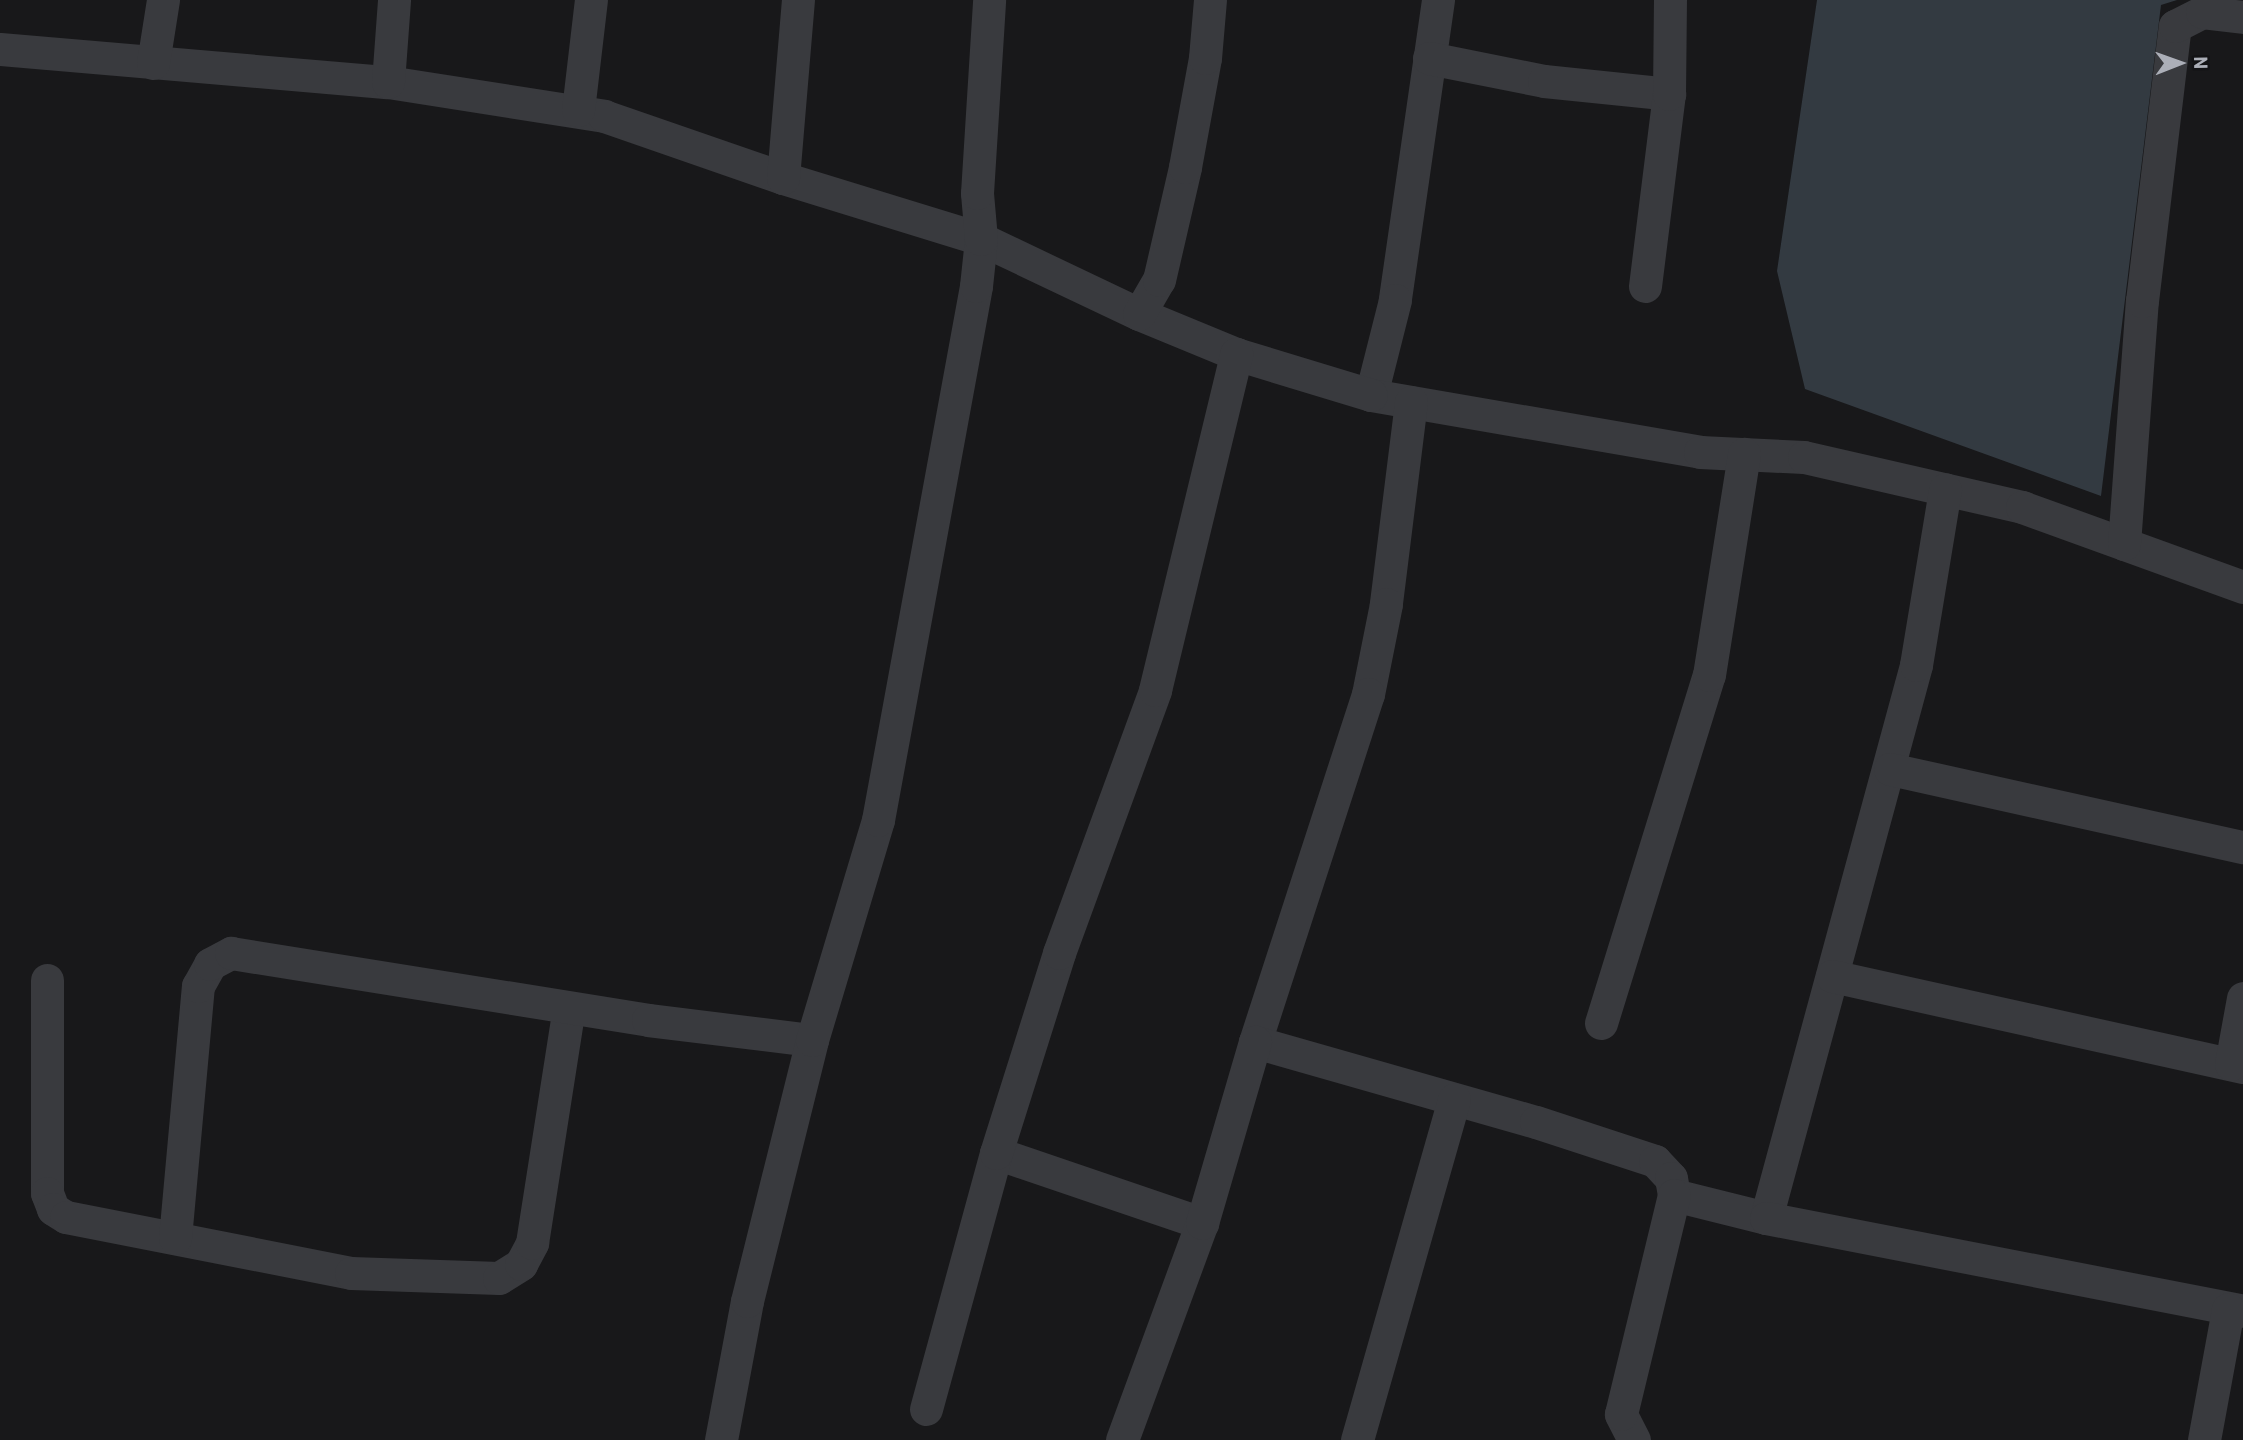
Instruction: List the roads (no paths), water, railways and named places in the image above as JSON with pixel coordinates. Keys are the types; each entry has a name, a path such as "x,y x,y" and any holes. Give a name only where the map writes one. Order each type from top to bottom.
{"street":[{"path":"153,63 163,0"},
{"path":"387,82 394,0"},
{"path":"578,110 591,0"},
{"path":"783,177 798,0"},
{"path":"721,1440 747,1300 812,1040 878,820 976,286 981,239 977,193 989,0"},
{"path":"1139,314 1159,280 1182,179 1205,58 1210,0"},
{"path":"1371,395 1395,300 1438,0"},
{"path":"1645,286 1669,94 1670,0"},
{"path":"2124,544 2142,301 2175,26 2202,12 2243,17"},
{"path":"0,48 387,82 578,110 981,239 1139,314 1236,354 1371,395 1700,452 1804,457 2022,507 2243,587"},
{"path":"1429,58 1544,81 1669,94"},
{"path":"926,1409 996,1153 1059,953 1155,690 1236,354"},
{"path":"1122,1440 1202,1223 1255,1042 1368,694 1385,604 1411,402"},
{"path":"1601,1023 1709,675 1744,454"},
{"path":"1766,1218 1890,769 1916,664 1945,489"},
{"path":"1890,769 2243,847"},
{"path":"175,1238 198,986 211,964 231,953 569,1008 812,1040"},
{"path":"1832,976 2237,1066 2243,998"},
{"path":"47,980 47,1193 53,1209 66,1217 351,1273 499,1278 521,1264 532,1243 569,1008"},
{"path":"1255,1042 1655,1161 1671,1178 1674,1195 1621,1414 1634,1440"},
{"path":"1357,1440 1454,1100"},
{"path":"996,1153 1202,1223"},
{"path":"1674,1195 1766,1218 2236,1310 2204,1440"}]}
